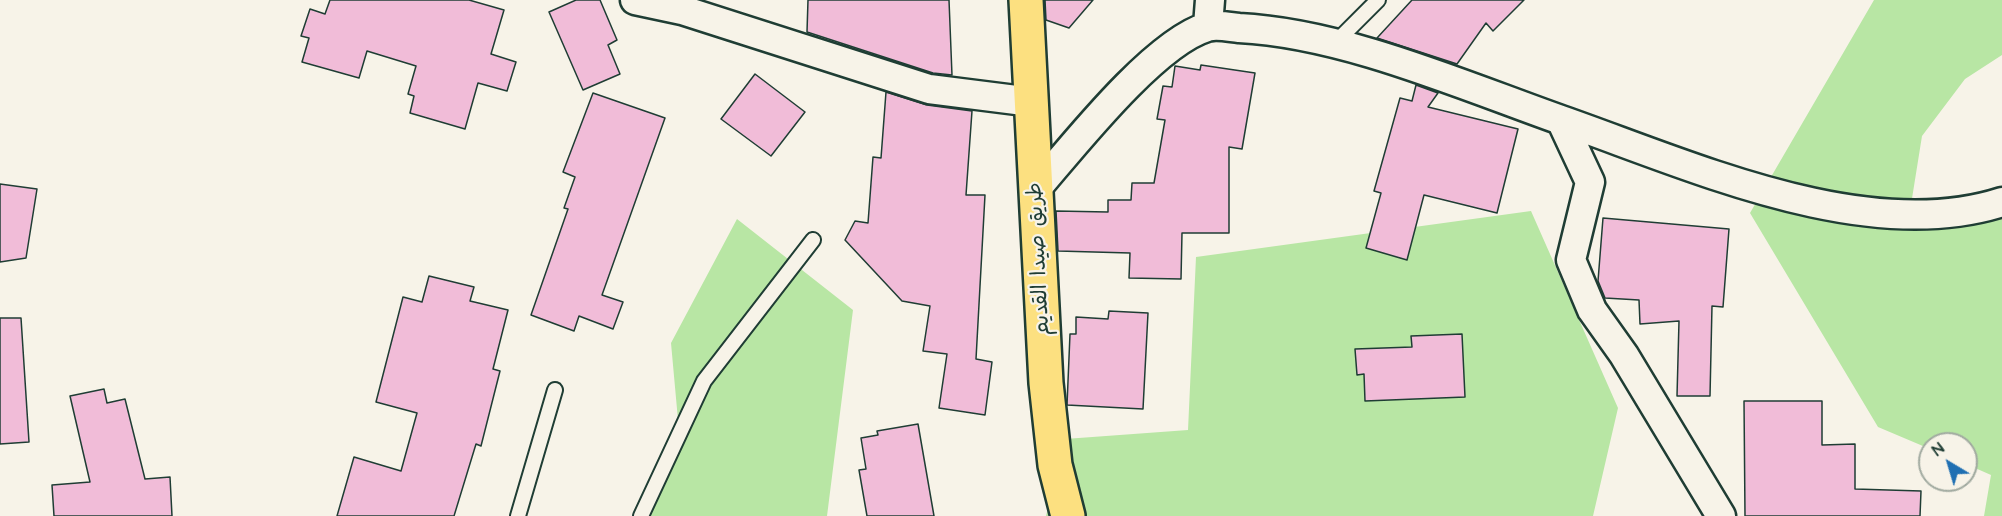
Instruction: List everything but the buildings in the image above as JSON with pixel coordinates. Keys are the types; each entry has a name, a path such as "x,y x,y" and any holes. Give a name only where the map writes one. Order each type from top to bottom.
{"highway":[{"name":"طريق صيدا القديم","path":"1026,0 1046,383 1055,465 1068,516"}],"street":[{"path":"635,0 682,10 929,89 1032,102"},
{"path":"1037,188 1102,112 1151,64 1180,42 1209,13 1265,29 1335,43 1721,176 1824,206 1907,215 1976,210 2002,202"},
{"path":"1561,120 1590,182 1571,260 1592,310 1624,355 1721,516"}],"lane":[{"path":"1335,43 1378,0"},
{"path":"641,516 704,381 813,240"},
{"path":"518,516 555,390"}],"green space":[{"path":"1874,0 2002,0 2002,55 1965,79 1922,136 1910,211 2002,217 2002,516 1984,516 1991,475 1978,469 1978,432 1918,432 1918,444 1878,427 1750,213"},
{"path":"1531,211 1618,408 1593,516 1046,516 1065,439 1188,430 1196,257"},
{"path":"737,219 853,310 827,516 633,516 678,420 671,343"}]}
